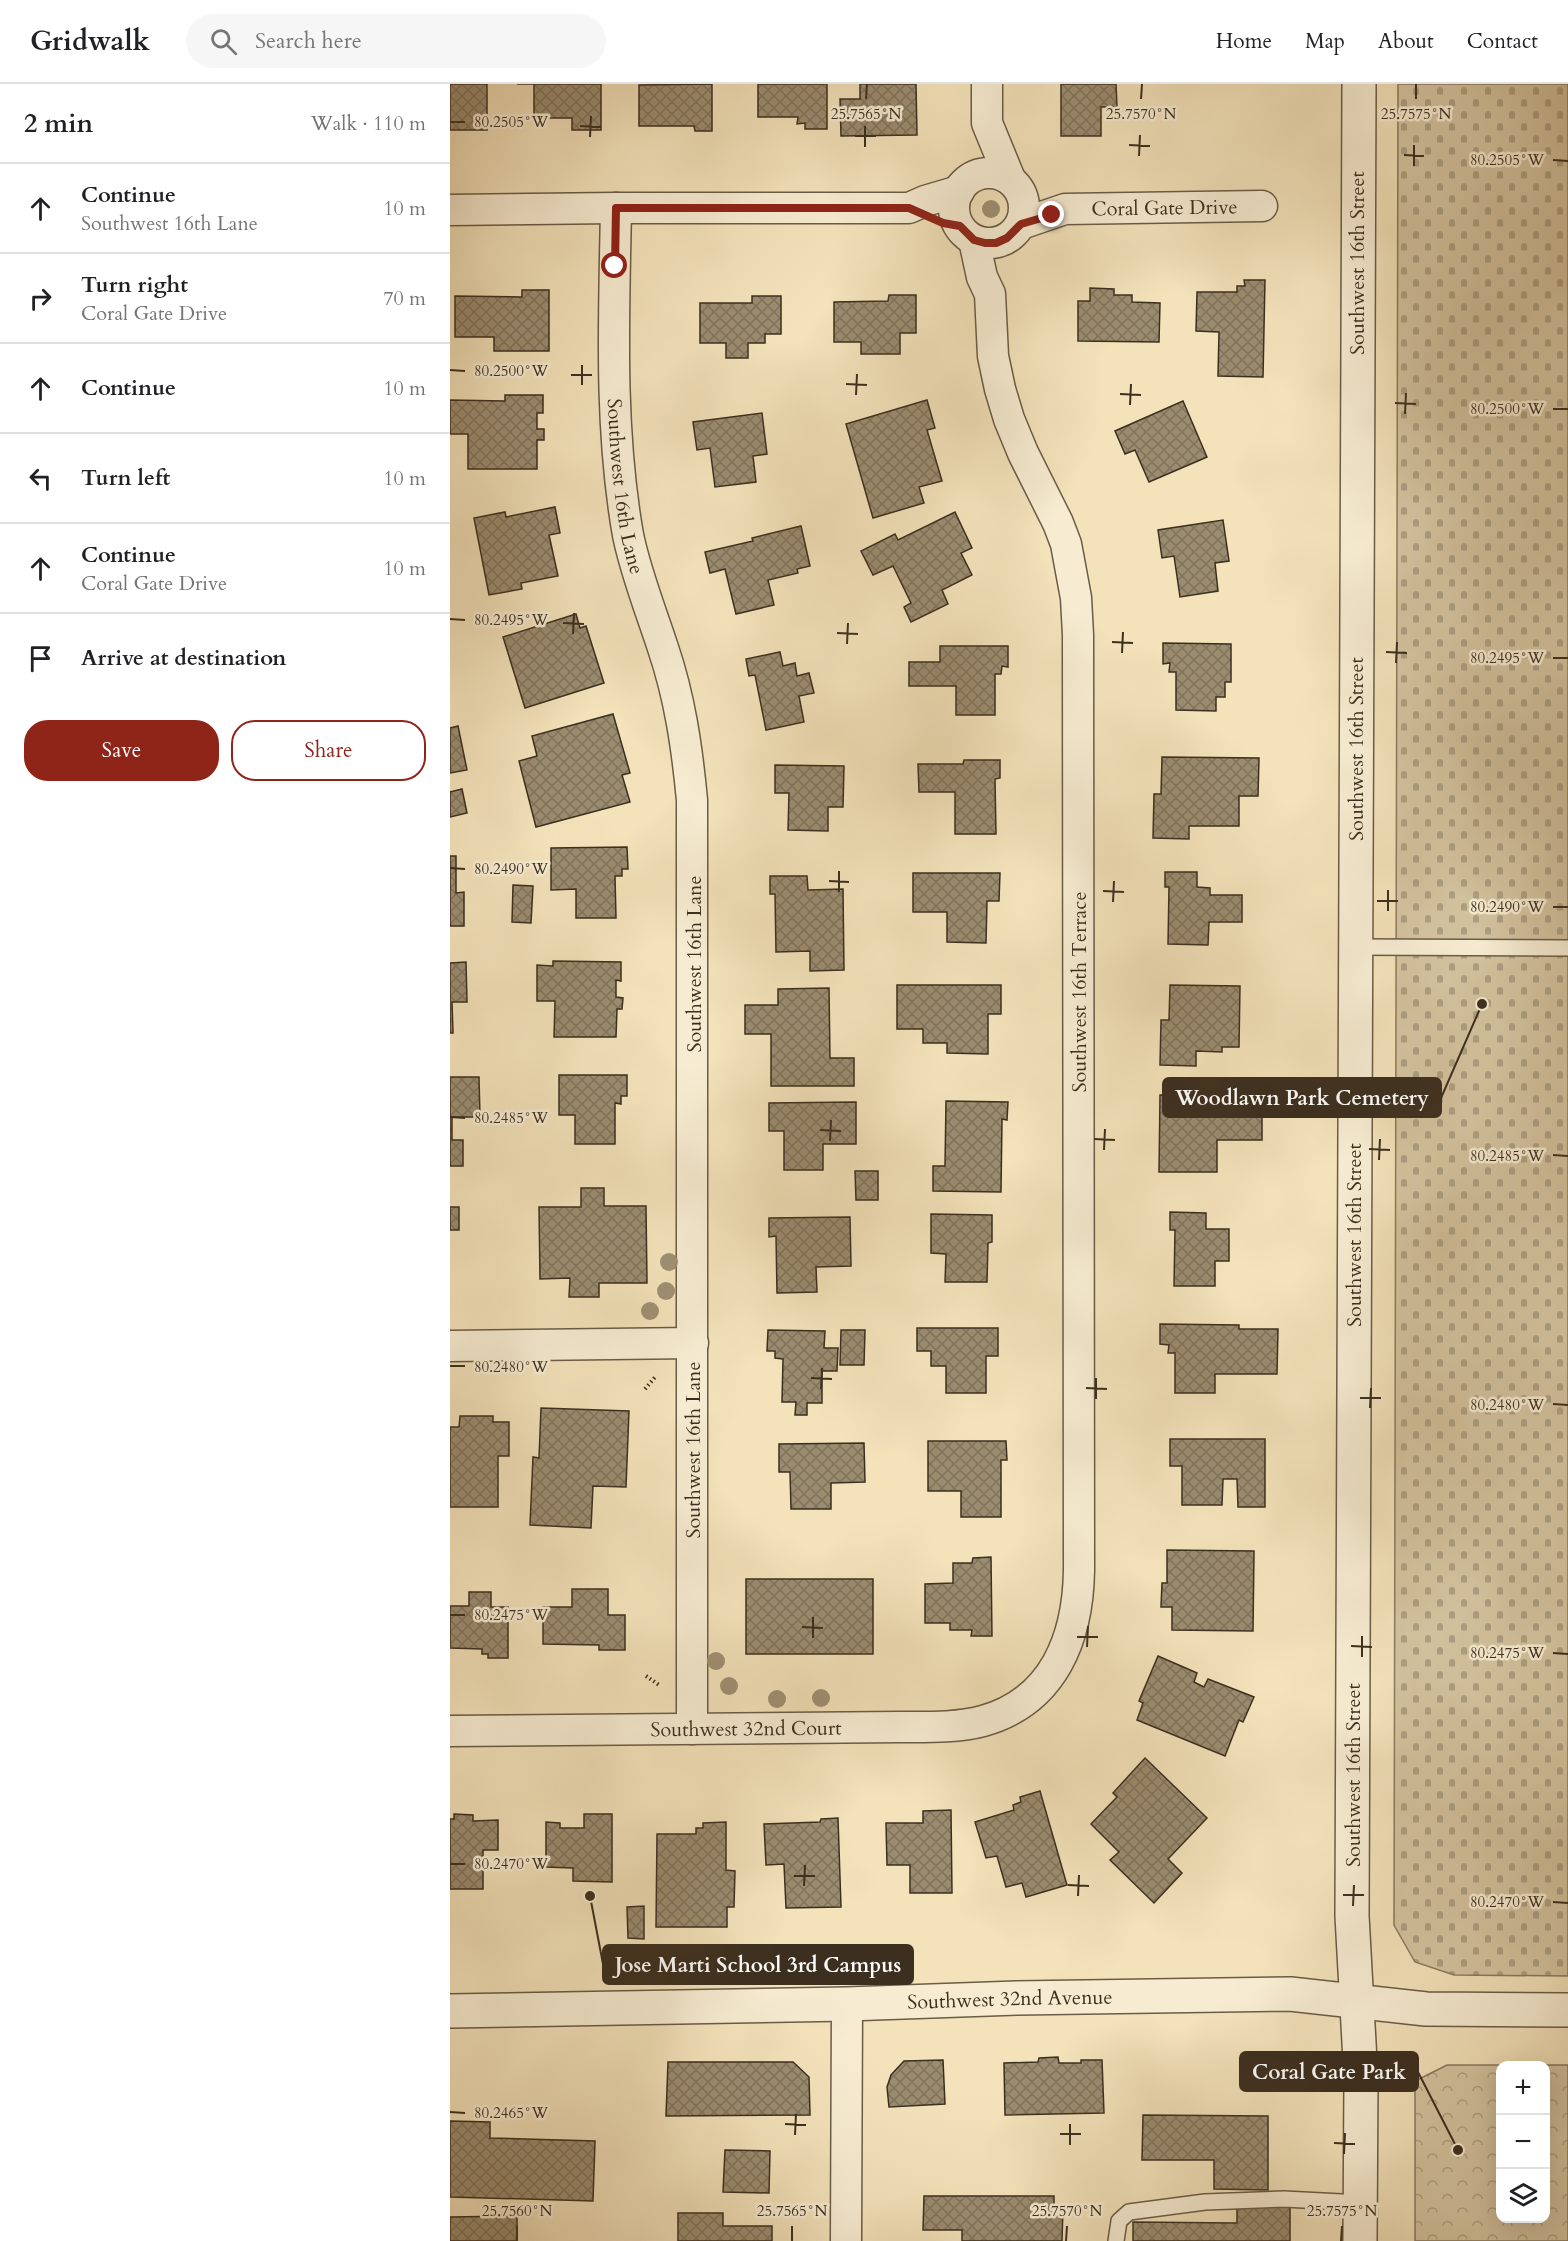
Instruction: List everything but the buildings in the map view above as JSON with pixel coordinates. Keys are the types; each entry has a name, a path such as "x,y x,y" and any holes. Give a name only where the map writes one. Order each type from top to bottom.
{"street":[{"path":"967,233 955,209 987,123 987,84"},
{"name":"Southwest 16th Street","path":"1359,84 1353,1916 1361,2079 1360,2241"},
{"path":"909,208 985,243 996,243 1014,231 1024,213 1023,200 987,123"},
{"path":"450,210 909,208 990,173 1014,184"},
{"name":"Coral Gate Drive","path":"1014,184 1065,209"},
{"name":"Coral Gate Drive","path":"1014,231 1065,209 1262,206"},
{"name":"Southwest 16th Lane","path":"616,208 614,395 620,480 629,538 640,580 664,649 682,719 692,800 692,1729"},
{"name":"Southwest 16th Terrace","path":"990,294 1014,231"},
{"name":"Southwest 16th Terrace","path":"967,233 990,294 993,356 1009,419 1066,544 1076,598 1078,635 1079,1595 1076,1618 1069,1641 1059,1662 1033,1694"},
{"path":"450,1346 693,1343"},
{"name":"Southwest 32nd Court","path":"450,1731 900,1728 959,1725 999,1716 1018,1706 1033,1694"},
{"name":"Southwest 32nd Avenue","path":"450,2011 1290,1994 1426,2009 1568,2010"},
{"path":"846,2004 846,2241"}],"lane":[{"path":"1355,946 1568,948"},
{"path":"1116,2241 1119,2221 1129,2212 1216,2201 1284,2199 1361,2203"}],"path":[{"path":"645,1389 657,1376"},
{"path":"646,1676 662,1687"}],"green space":[{"path":"1398,84 1568,84 1568,1976 1454,1975 1415,1962 1394,1925"},
{"path":"1447,2065 1496,2065 1496,2223 1550,2223 1550,2065 1568,2065 1568,2241 1415,2241 1415,2081"}],"place":[{"name":"Woodlawn Park Cemetery","path":"1482,1004"},
{"name":"Jose Marti School 3rd Campus","path":"590,1896"},
{"name":"Coral Gate Park","path":"1458,2150"}],"route":[{"path":"615,266 616,208 909,208 943,223 960,226 974,240 985,243 996,243 1015,232 1021,224 1052,215"}]}
